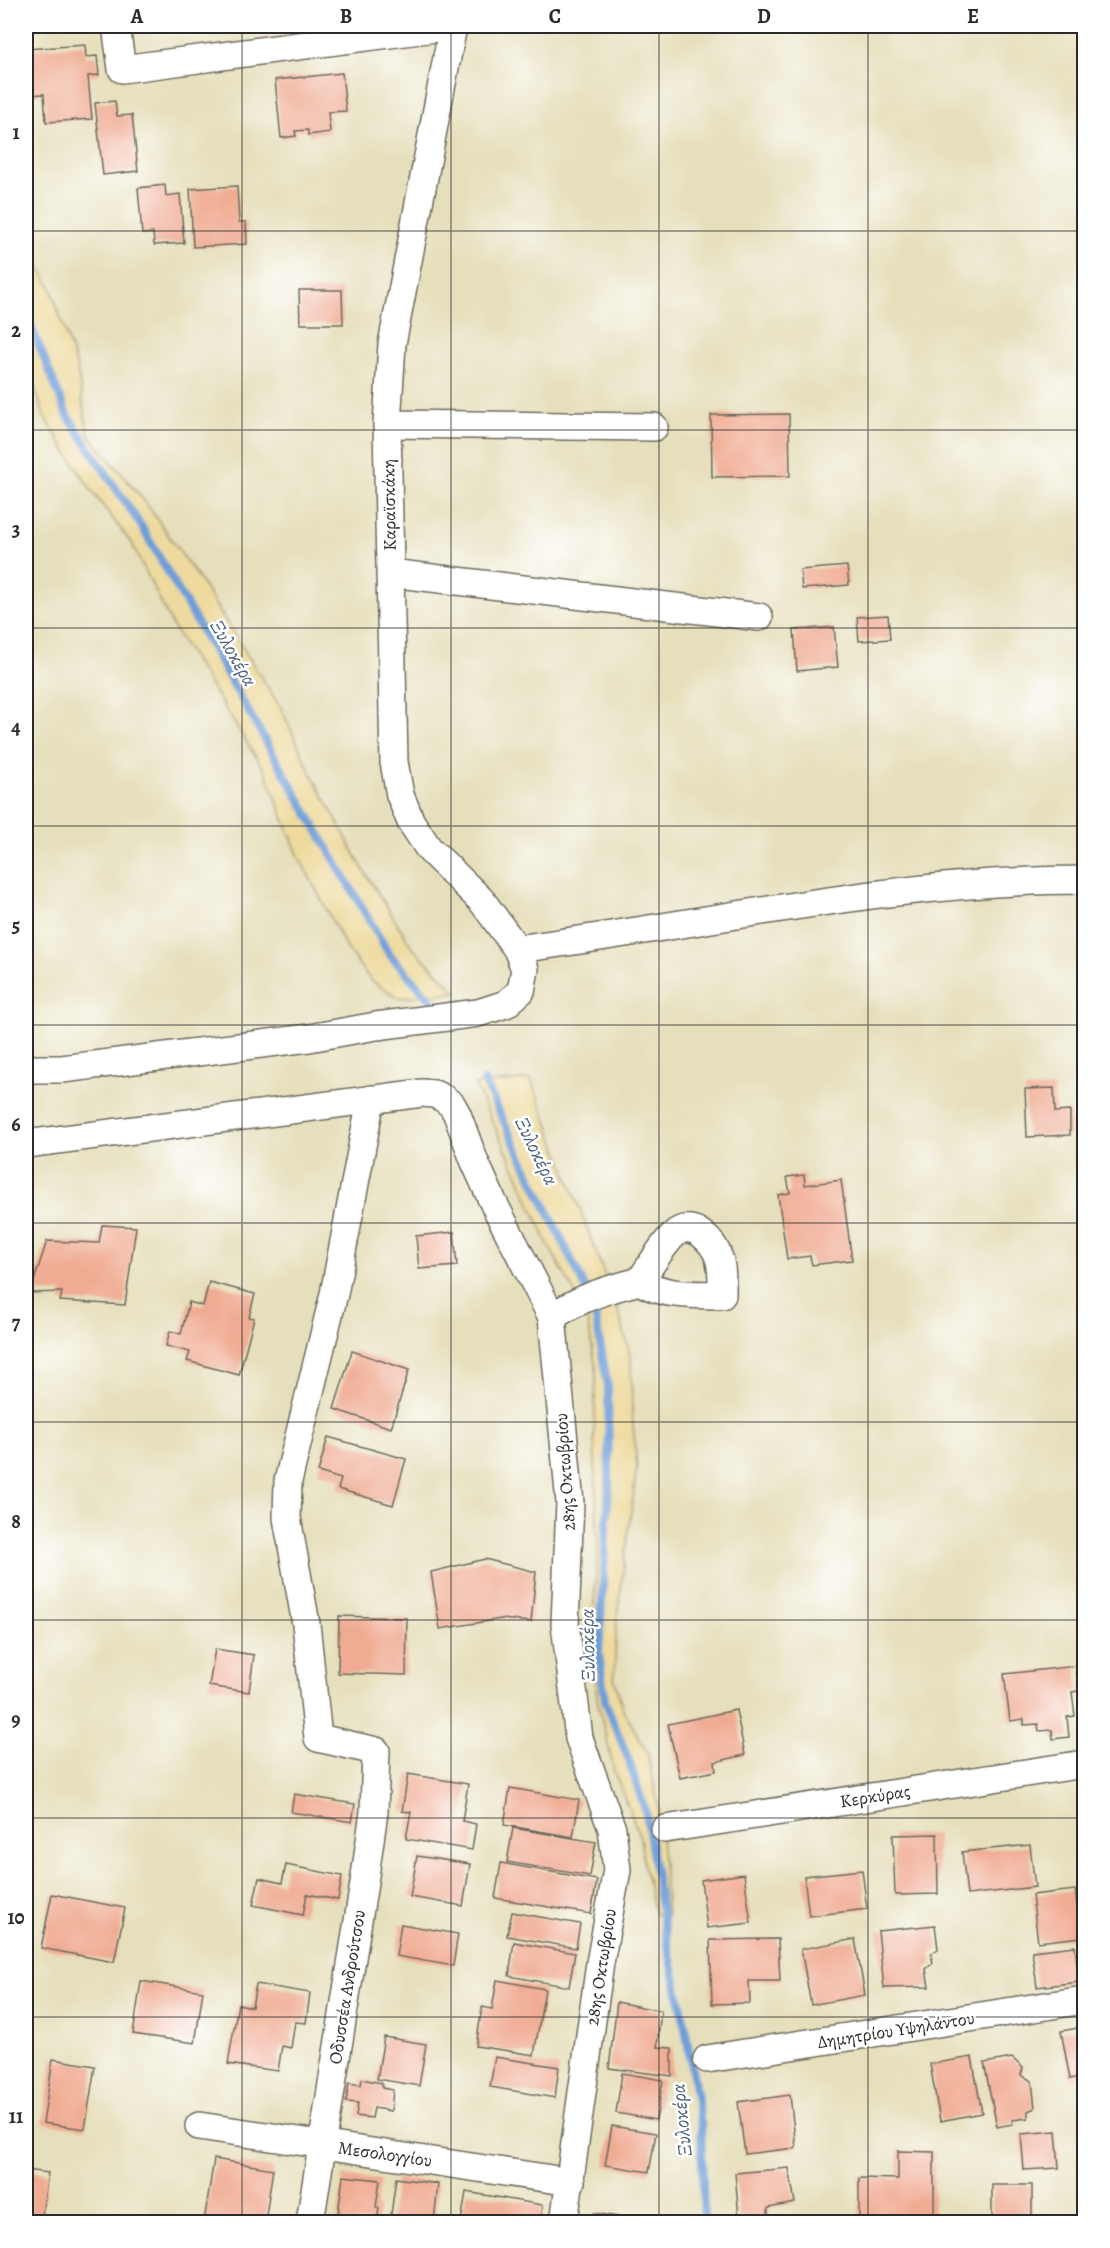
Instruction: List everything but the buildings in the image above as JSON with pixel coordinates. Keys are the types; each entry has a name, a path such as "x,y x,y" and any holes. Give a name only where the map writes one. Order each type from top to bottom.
{"street":[{"path":"116,26 122,69 452,26"},
{"name":"Καραϊσκάκη","path":"452,26 392,344 387,424 394,762 400,795 411,822 429,849 482,901 517,949"},
{"path":"387,424 654,427"},
{"path":"390,573 759,617"},
{"path":"26,1067 33,1069 73,1068 309,1038 376,1026 478,1013 506,1004 521,991 525,969 517,949 946,886 1084,880"},
{"name":"28ης Οκτωβρίου","path":"371,1099 422,1093 434,1094 452,1105 493,1202 552,1317 570,1503 565,1624 579,1738 612,1829 617,1870 600,1962 564,2223"},
{"path":"26,1144 371,1099"},
{"name":"Οδυσσέα Ανδρούτσου","path":"310,2223 374,1812 376,1750 318,1738 306,1624 287,1518 288,1480 334,1294 371,1099"},
{"path":"552,1317 578,1300 640,1281"},
{"name":"Κερκύρας","path":"665,1829 1084,1764"},
{"name":"Δημητρίου Υψηλάντου","path":"707,2059 1084,2000"},
{"name":"Μεσολογγίου","path":"199,2126 571,2181"}],"sand":[{"path":"26,242 51,288 77,368 88,434 146,503 197,576 281,708 311,773 363,869 412,947 457,992 399,998 371,981 346,947 299,857 265,771 173,627 132,544 91,490 44,416 26,359"},
{"path":"531,1079 619,1313 631,1359 632,1413 637,1467 617,1618 614,1678 623,1710 647,1751 659,1809 667,1916 655,1914 640,1837 614,1771 597,1699 592,1632 598,1551 594,1439 596,1369 586,1313 548,1245 475,1085"}],"waterway":[{"name":"Ξυλοκέρα","path":"26,313 67,415 140,524 389,954 431,1000"},
{"name":"Ξυλοκέρα","path":"484,1081 593,1303 608,1387 609,1482 599,1653 605,1701 628,1758 646,1813 664,1927 683,2015 701,2124 704,2222"}]}
